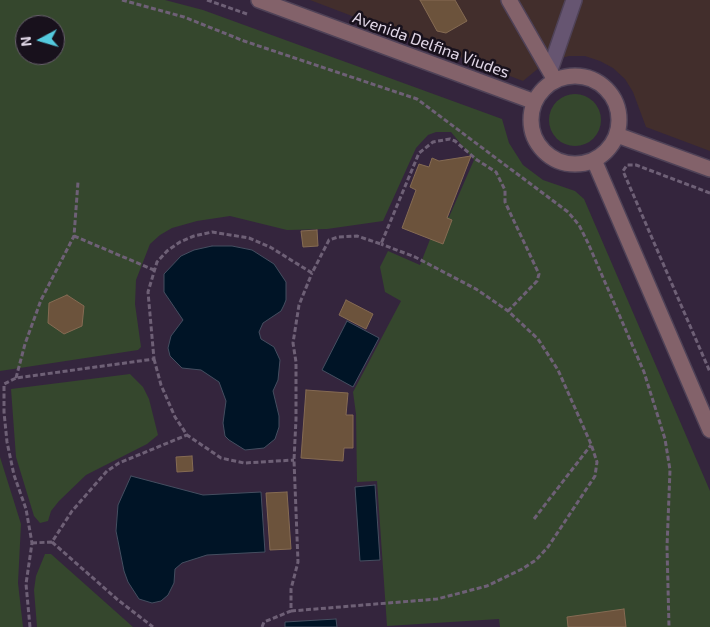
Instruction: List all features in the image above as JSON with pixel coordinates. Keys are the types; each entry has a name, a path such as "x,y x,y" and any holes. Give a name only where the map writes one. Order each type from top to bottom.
{"main road":[{"name":"Avenida Delfina Viudes","path":"259,0 535,102"},
{"path":"509,0 553,75"},
{"path":"553,75 585,76 599,82 610,92 617,106 620,121 617,135 604,154 594,160 580,164 564,163 551,156 540,146 533,132 531,117 535,102 553,75"},
{"path":"617,135 710,169"},
{"path":"594,160 710,430"}],"street":[{"path":"553,75 574,0"}],"path":[{"path":"122,0 184,17 244,41 417,99 568,212 579,225 588,243 637,355 653,396 665,439 670,470 667,548 669,627"},
{"path":"381,244 423,148 438,140 455,141 477,160 496,172 506,190 505,202 539,274 537,281 508,311"},
{"path":"710,193 636,165 627,165 623,171 710,372"},
{"path":"16,378 25,344 41,300 74,236 78,182"},
{"path":"294,460 244,463 221,458 187,435 175,417 161,385 154,359 148,292 154,270 167,251 180,242 194,236 212,232 249,238 270,247 312,273"},
{"path":"74,236 154,270"},
{"path":"262,627 264,622 291,611 438,599 487,586 536,560 548,547 595,476 597,462 591,444 548,353 538,339 508,311 451,275 381,244 357,236 338,237 329,240 312,273 299,305 294,328 296,419 294,460 298,562 291,589 291,611"},
{"path":"30,627 26,584 32,543 26,509 11,462 4,412 4,384 16,378 154,359"},
{"path":"0,416 4,412"},
{"path":"52,542 72,511 108,471 119,463 187,435"},
{"path":"534,519 591,444"},
{"path":"32,543 52,542 118,600 153,627"}],"shaded area":[{"path":"310,0 710,0 710,151 646,127 633,92 625,79 613,68 600,61 585,56 569,56 554,60 540,67 523,81"}],"green space":[{"path":"0,0 165,0 203,10 502,119 509,143 523,165 543,180 575,191 584,199 710,491 710,627 500,627 499,619 387,626 377,481 357,482 356,414 353,392 401,301 385,292 380,267 388,251 420,265 438,219 449,217 474,160 451,132 436,132 428,135 416,148 383,221 327,229 287,230 230,216 197,221 172,228 160,235 150,244 136,280 135,304 141,347 138,350 0,371"},
{"path":"570,94 580,94 589,98 597,106 601,120 597,134 589,142 580,146 570,146 561,142 553,134 549,125 549,115 553,106 561,98"},
{"path":"130,374 143,387 149,399 158,435 147,444 86,475 59,501 51,511 48,521 40,523 34,516 16,457 11,389"},
{"path":"0,457 21,524 18,583 23,627 0,627"},
{"path":"45,554 51,554 133,627 37,627 34,590 36,576"}],"water":[{"path":"212,246 232,246 252,250 274,264 286,282 286,300 281,311 263,323 259,332 261,339 274,347 280,360 278,380 273,391 279,416 279,427 275,439 264,448 245,450 229,440 225,436 223,423 226,401 219,382 201,370 182,368 170,356 168,348 171,336 183,320 164,292 164,274 181,256 194,250"},
{"path":"347,321 379,338 353,387 322,370"},
{"path":"131,476 203,495 261,492 265,552 207,555 182,563 175,569 174,583 168,595 161,601 152,603 139,599 128,582 124,571 116,531 118,505"},
{"path":"375,485 380,560 360,561 355,487"},
{"path":"336,619 337,627 285,627 285,622"}],"building":[{"path":"420,0 455,0 467,21 446,33 437,31"},
{"path":"471,156 447,218 452,220 443,244 402,228 416,190 410,187 419,164 429,167 432,158 439,161"},
{"path":"317,230 318,246 303,247 301,231"},
{"path":"67,295 84,306 82,326 64,334 48,323 49,303"},
{"path":"346,300 373,314 366,329 339,315"},
{"path":"306,390 348,393 346,415 353,415 353,448 344,448 343,461 301,458"},
{"path":"192,456 193,471 177,472 176,457"},
{"path":"287,492 291,549 270,550 266,493"},
{"path":"624,609 626,627 568,627 567,617"}]}
